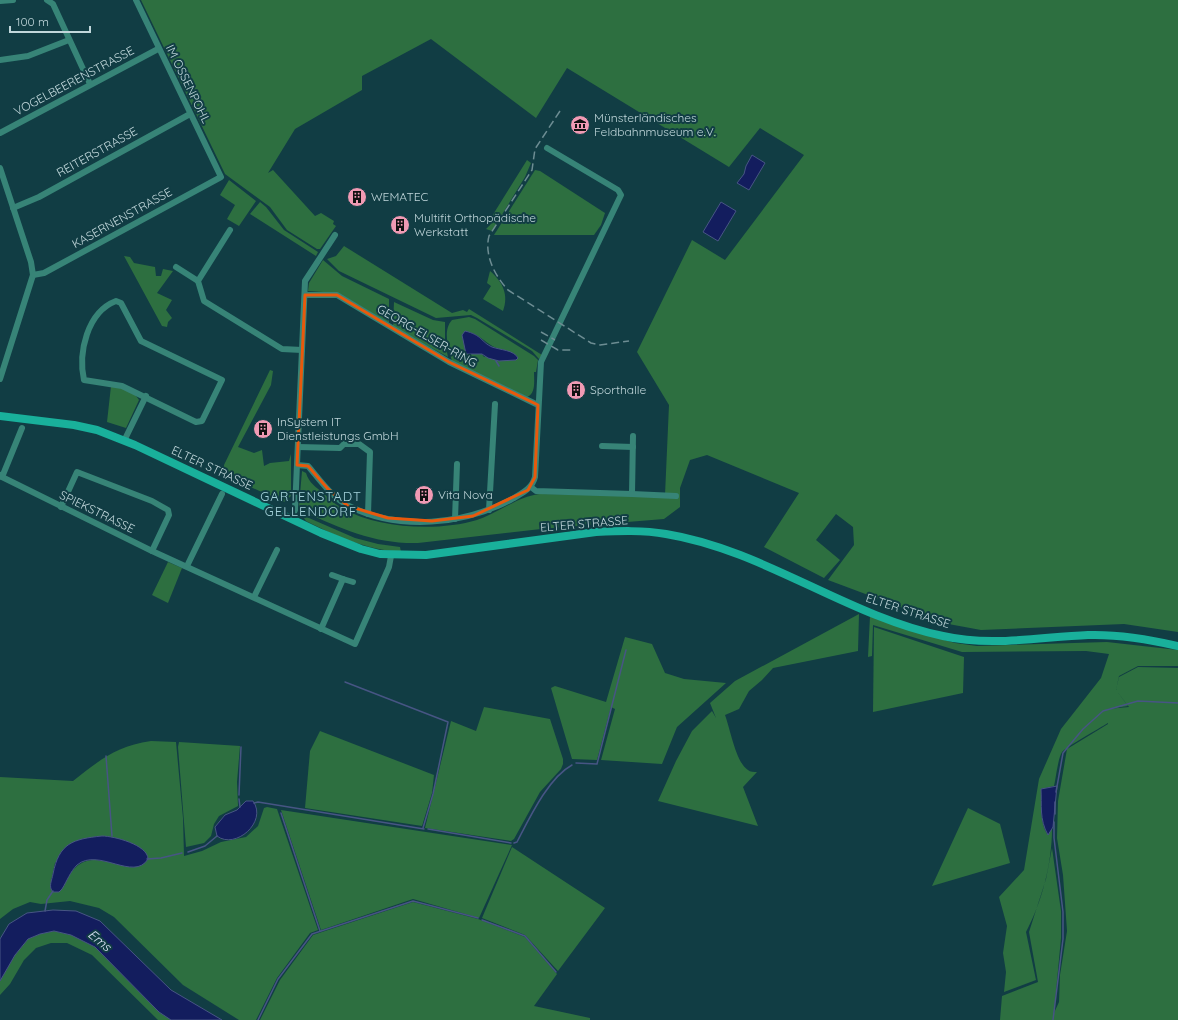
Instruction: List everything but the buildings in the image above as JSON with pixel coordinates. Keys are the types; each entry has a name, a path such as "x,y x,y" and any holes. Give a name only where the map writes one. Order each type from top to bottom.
{"main road":[{"name":"ELTER STRASSE","path":"0,416 74,425 98,430 356,548 391,556 426,555 596,532 657,532 691,539 718,548 868,611 943,636 982,641 1115,635 1144,638 1178,646"}],"street":[{"path":"0,1 14,0"},
{"path":"47,0 53,4 90,84"},
{"name":"IM OSSENPOHL","path":"136,0 221,176"},
{"path":"0,60 28,56 69,40"},
{"name":"VOGELBEERENSTRASSE","path":"0,132 158,48"},
{"name":"REITERSTRASSE","path":"14,208 40,197 190,114"},
{"path":"297,465 308,466 336,497 348,506 368,514 421,522 455,519 490,510 531,487 536,477 541,362 621,196 618,190 547,148"},
{"path":"0,168 31,262 33,275 0,379"},
{"name":"KASERNENSTRASSE","path":"33,275 44,273 221,176"},
{"path":"198,281 230,230"},
{"path":"291,519 295,510 305,281 335,235"},
{"path":"176,267 198,281 204,300 282,350 302,350"},
{"name":"GEORG-ELSER-RING","path":"305,295 337,295 449,362 538,405"},
{"path":"116,301 121,304 141,341 222,380 202,421 196,422 146,396 122,386 84,380 84,344 90,326 92,321 110,303 116,301"},
{"path":"124,441 146,396"},
{"path":"490,510 495,404"},
{"path":"1,476 22,428"},
{"path":"632,494 634,436"},
{"path":"298,447 340,448 344,444 359,444 370,452 368,514"},
{"path":"602,446 633,447"},
{"path":"455,519 456,464"},
{"path":"61,507 77,472 152,501 168,510 169,515 152,551"},
{"name":"SPIEKSTRASSE","path":"1,476 152,551 355,644 390,568 391,556"},
{"path":"531,487 536,490 676,496"},
{"path":"187,566 222,494"},
{"path":"254,597 277,550"},
{"path":"332,574 353,582"},
{"path":"321,628 343,579"}],"highlighted area":[{"path":"305,295 337,295 449,362 538,405 535,477 528,490 473,516 432,521 388,518 348,506 328,489 308,466 297,465"}],"green space":[{"path":"141,0 1178,0 1178,632 1124,624 981,630 943,623 828,580 854,545 853,527 836,514 816,540 840,560 824,578 764,547 799,493 707,455 690,460 680,488 680,507 664,519 541,529 418,543 402,543 373,538 346,530 304,512 299,506 302,471 306,473 309,480 313,484 333,502 352,513 368,519 406,526 425,527 461,524 477,520 523,498 539,494 665,495 669,405 637,352 692,240 725,260 804,155 760,128 729,167 567,68 536,118 431,39 362,76 362,90 295,129 268,173 273,170 315,216 321,213 334,221 333,224 336,226 320,249 317,249 287,230 270,207 225,174"},
{"path":"527,160 531,163 525,177 492,231 486,229 491,224 489,221"},
{"path":"535,170 540,171 605,213 601,225 594,235 494,235"},
{"path":"229,180 256,201 239,226 227,219 235,205 220,195"},
{"path":"260,202 266,207 284,230 318,252 316,256 250,214"},
{"path":"344,246 452,313 463,310 467,312 469,309 542,355 539,359 532,351 471,315 436,318 339,271 327,259 336,256"},
{"path":"124,256 130,257 134,263 155,267 156,276 161,276 163,269 173,271 157,293 172,300 166,310 172,318 168,322 167,327 162,326"},
{"path":"323,260 342,276 389,299 389,323 338,293 308,291 309,283"},
{"path":"490,271 495,275 504,289 505,305 503,311 483,299 491,286 487,283"},
{"path":"394,302 433,320 445,322 445,343 448,357 393,327"},
{"path":"469,317 475,319 534,356 538,360 536,372 534,372 532,393 527,397 452,361 447,340 447,329 452,320","holes":["465,331 475,334 499,349 484,357"]},
{"path":"270,370 273,371 271,385 238,447 254,453 262,450 264,466 270,463 289,461 291,454 291,496 284,502 224,475 224,465"},
{"path":"111,386 131,392 139,400 126,428 107,422"},
{"path":"302,515 355,538 378,544 400,547 401,552 375,548 352,541 306,521"},
{"path":"168,562 182,568 168,603 152,595"},
{"path":"859,614 858,651 773,668 749,691 739,709 725,715 740,760 749,771 757,772 743,787 758,826 658,801 676,761 692,731 712,711 716,718 710,703 735,681"},
{"path":"870,616 955,643 977,646 1107,642 1178,650 1178,666 1138,666 1119,676 1116,690 1119,677 1138,667 1178,668 1178,1020 1000,1020 1002,996 1038,982 1029,932 1036,909 1026,932 1036,980 1004,992 1006,972 1003,953 1007,926 999,897 1024,870 1039,779 1061,729 1101,678 1109,654 1086,651 962,652 873,625 872,656 868,657","holes":["1116,690 1129,707 1107,709 1128,706","1108,723 1067,749 1058,801 1057,838 1063,875 1067,931 1060,975 1059,1002 1054,1013 1061,938 1061,911 1052,848 1048,868 1052,829 1047,834 1044,828 1041,812 1041,789 1054,786 1058,763 1062,752"]},
{"path":"874,627 964,657 963,693 873,712"},
{"path":"625,637 652,644 665,673 684,679 726,683 677,727 662,764 601,760 615,709 611,707 597,760 572,759 551,688 555,686 606,702"},
{"path":"484,707 550,719 563,759 561,769 540,792 514,839 511,841 425,828 451,721 476,731"},
{"path":"320,731 434,775 432,793 422,826 305,808 310,751"},
{"path":"151,741 176,742 183,818 184,856 202,851 221,842 246,837 258,826 264,808 267,807 277,809 318,930 310,933 277,978 256,1020 239,1020 183,985 114,917 99,908 70,901 41,904 30,902 13,909 0,919 0,777 73,781 100,760 118,750 139,743","holes":["102,836 128,867 107,861 90,860 76,867 64,886 51,881 55,863 74,842"]},
{"path":"179,742 240,746 237,782 238,806 219,816 214,824 211,836 204,843 186,847 178,747"},
{"path":"968,808 1000,824 1010,863 932,886"},
{"path":"281,810 512,845 479,918 413,899 321,930"},
{"path":"512,847 605,908 558,971 525,935 482,918"},
{"path":"413,902 478,919 525,937 557,974 534,1006 590,1018 590,1020 260,1020 280,980 313,935"},
{"path":"54,931 71,935 95,947 159,1012 171,1020 158,1020 92,955 67,943 51,943 36,948 24,960 10,984 0,995 0,981 15,955 28,939 40,934"}],"water":[{"path":"752,155 765,163 749,190 737,183 744,174 746,166"},
{"path":"721,202 736,211 718,241 703,232"},
{"path":"465,331 475,334 492,347 513,353 518,358 516,360 499,361 488,358 482,354 466,354 462,335"},
{"path":"1057,786 1053,827 1048,835 1042,818 1041,789"},
{"path":"246,801 253,801 256,809 256,817 253,825 240,837 224,839 217,836 215,827 225,815 237,810"},
{"path":"102,836 130,842 147,854 148,859 142,865 134,867 105,861 86,861 77,865 59,892 53,892 51,888 51,881 59,855 63,849 75,841"},
{"name":"Ems","path":"53,910 76,911 100,921 171,990 222,1020 171,1020 159,1012 95,947 71,935 54,931 40,934 28,939 15,955 0,981 0,939 9,924 27,913"}],"waterway":[{"path":"496,361 499,366"},
{"path":"576,763 597,764 626,650"},
{"path":"345,682 448,722 433,794 423,828"},
{"path":"1056,792 1063,753 1083,729 1103,711 1138,701 1178,703"},
{"path":"239,795 241,747"},
{"path":"106,756 112,836"},
{"path":"514,843 517,842 533,811 547,789 563,771 572,765"},
{"path":"239,799 240,807"},
{"path":"254,803 258,802 424,829"},
{"path":"1055,802 1055,814"},
{"path":"281,813 320,931"},
{"path":"1053,1020 1063,939 1063,912 1054,838 1054,822"},
{"path":"428,829 511,843"},
{"path":"188,852 205,846 217,836"},
{"path":"147,859 161,858 182,853"},
{"path":"45,911 47,900 53,891"},
{"path":"258,1020 278,979 312,934 413,901 478,918"},
{"path":"482,920 525,936 556,972"}],"railway":[{"path":"560,111 535,149 532,170 489,236 489,258 495,272 508,290 591,343 600,345 629,341"},
{"path":"541,332 555,340"},
{"path":"541,340 558,350 571,350"}],"place":[{"name":"Münsterländisches Feldbahnmuseum e.V.","path":"580,125"},
{"name":"WEMATEC","path":"357,197"},
{"name":"Multifit Orthopädische Werkstatt","path":"400,225"},
{"name":"Sporthalle","path":"576,390"},
{"name":"InSystem IT Dienstleistungs GmbH","path":"263,429"},
{"name":"Vita Nova","path":"424,495"}],"district":[{"name":"GARTENSTADT GELLENDORF","path":"311,504"}]}
